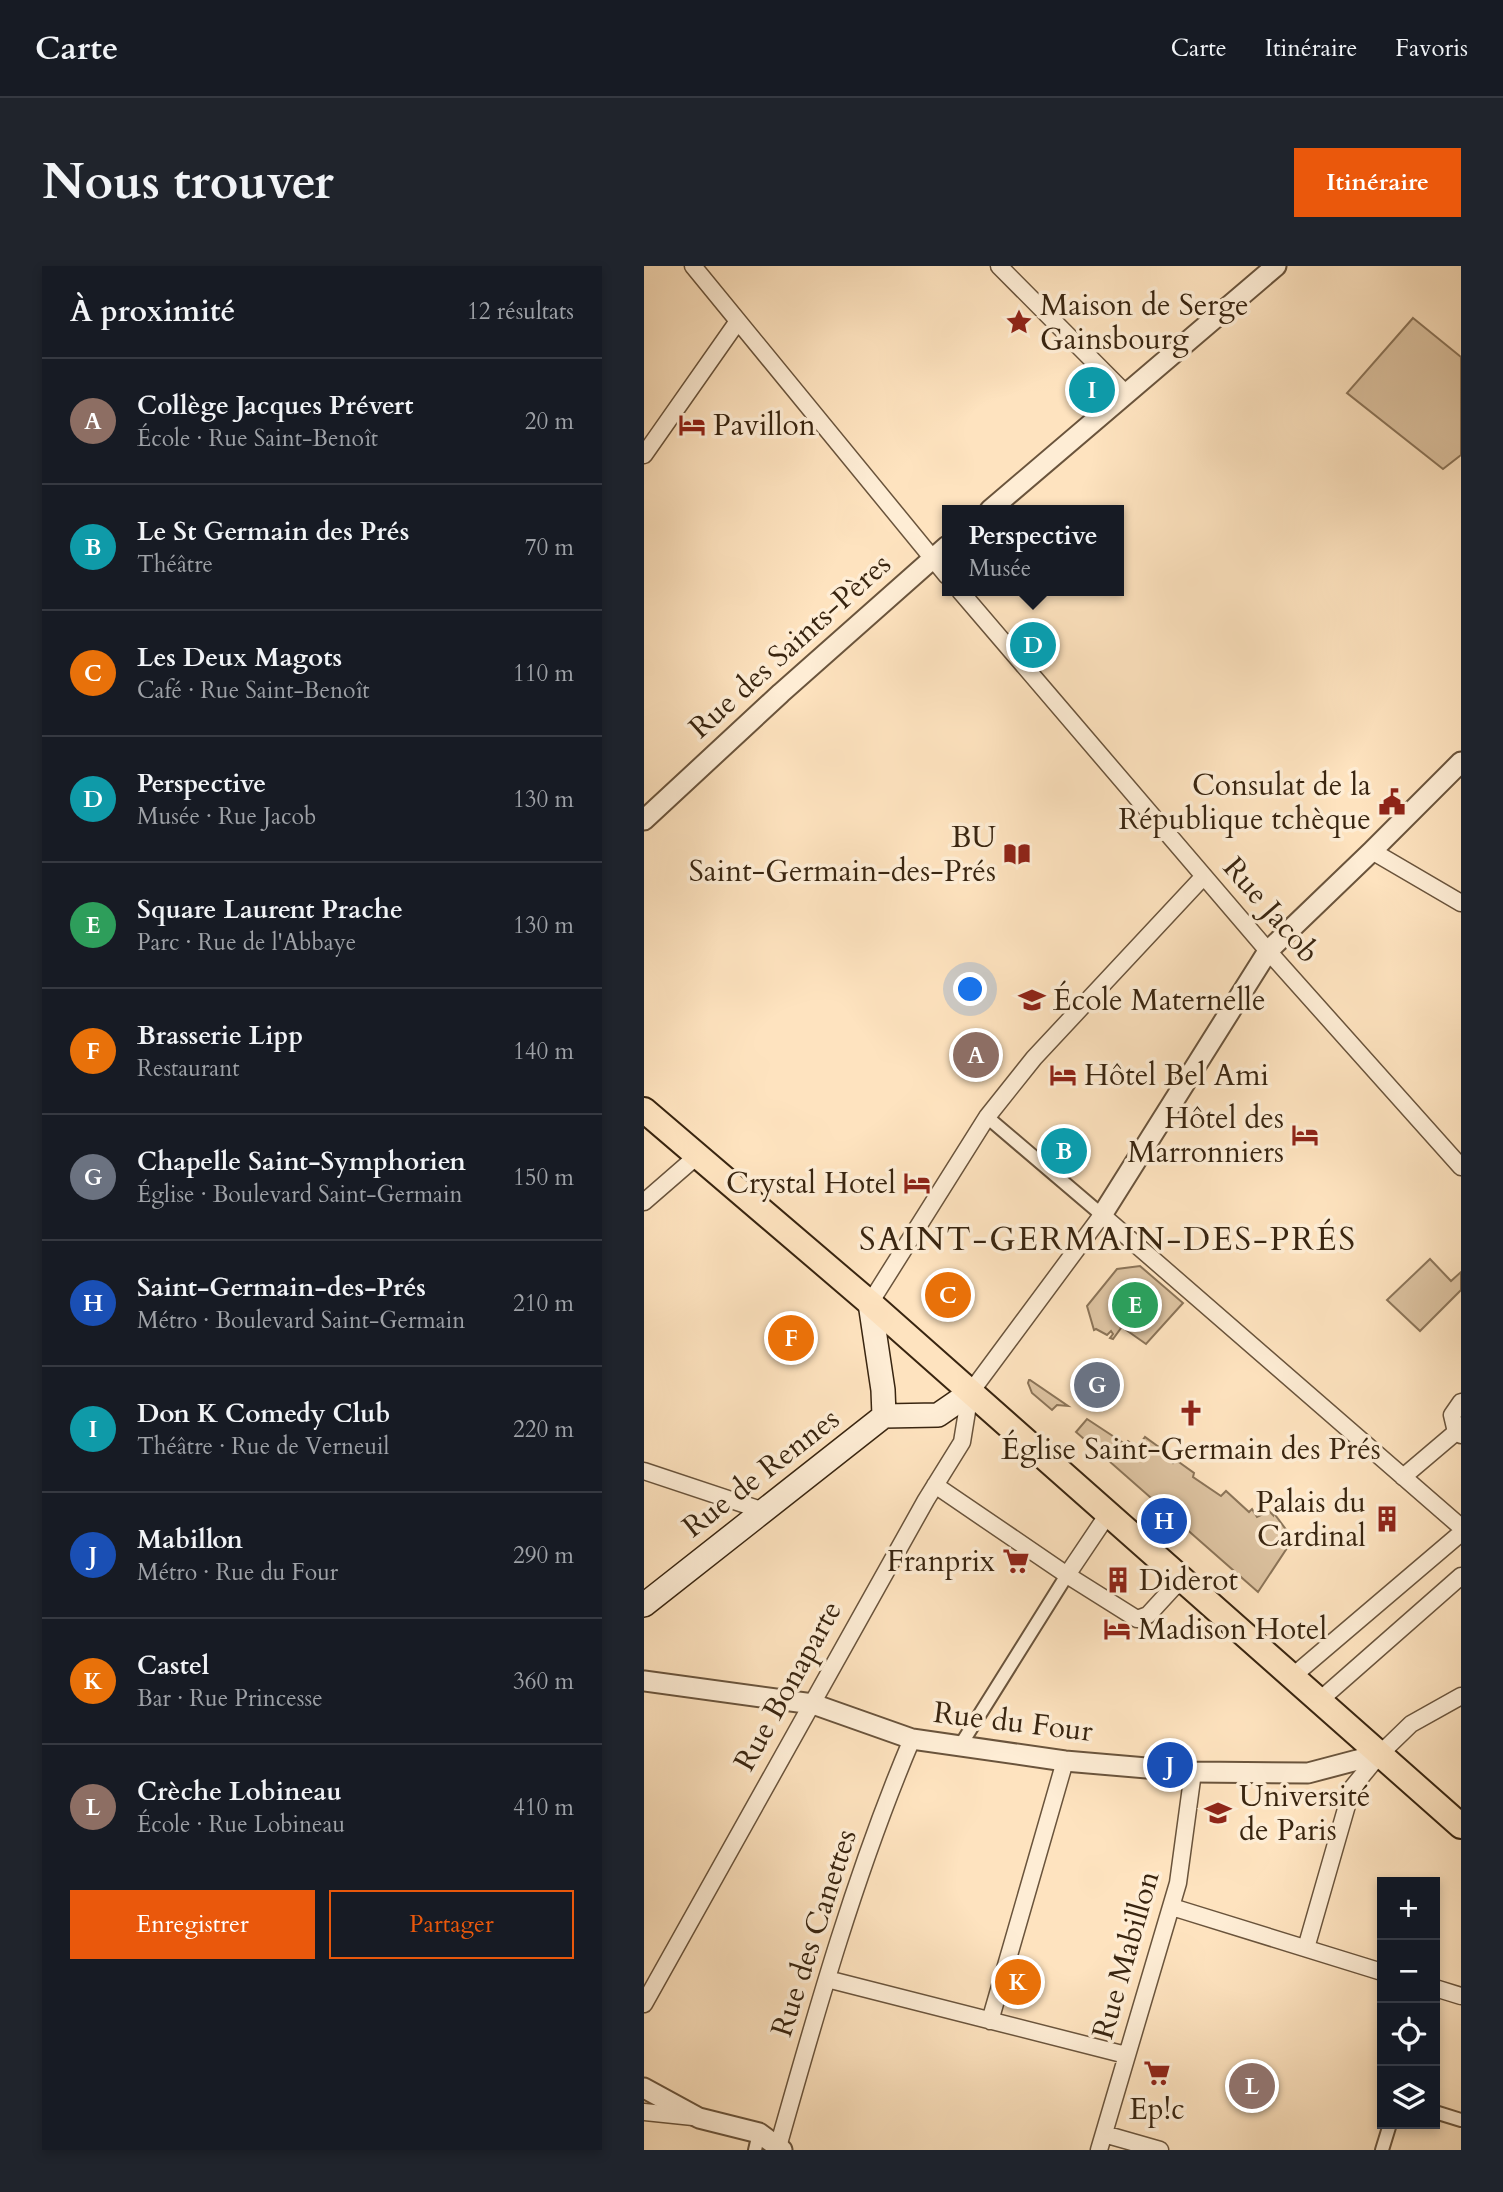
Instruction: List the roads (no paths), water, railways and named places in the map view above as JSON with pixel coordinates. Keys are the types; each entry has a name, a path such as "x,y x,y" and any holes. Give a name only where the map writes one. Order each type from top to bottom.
{"main road":[{"path":"644,1110 870,1303 1461,1826"},
{"path":"870,1303 884,1416 938,1415 970,1393"},
{"name":"Rue de Rennes","path":"644,1605 884,1416"}],"street":[{"path":"693,266 940,552"},
{"path":"999,266 1125,393"},
{"path":"996,505 1276,266"},
{"path":"644,455 738,321"},
{"name":"Rue des Saints-Pères","path":"644,820 781,693 940,552"},
{"name":"Rue Jacob","path":"964,596 1268,951 1461,1167"},
{"path":"970,1393 1102,1215 1268,951 1461,762"},
{"path":"1372,851 1461,903"},
{"path":"870,1303 987,1116 1034,1058 1204,876"},
{"path":"987,1116 1461,1527"},
{"path":"644,1202 697,1156"},
{"name":"Rue Bonaparte","path":"644,2004 935,1485 962,1442 970,1393"},
{"path":"1403,1477 1459,1433 1451,1415 1461,1402"},
{"path":"644,1471 764,1510"},
{"path":"935,1485 1137,1619 1148,1615 1182,1578"},
{"path":"960,1746 1108,1514"},
{"path":"1293,1676 1461,1533"},
{"path":"1320,1700 1461,1576"},
{"name":"Rue du Four","path":"644,1681 813,1704 912,1739 1065,1761 1193,1772 1308,1773 1380,1754"},
{"path":"1306,1948 1352,1788 1380,1754 1411,1724 1461,1696"},
{"name":"Rue des Canettes","path":"780,2149 827,1979 876,1831 912,1739"},
{"path":"990,2021 1065,1761"},
{"name":"Rue Mabillon","path":"1099,2150 1178,1884 1193,1772"},
{"path":"1172,1907 1377,1970"},
{"path":"827,1979 1126,2055"},
{"path":"1440,1990 1461,1996"},
{"path":"644,2088 699,2118 780,2149"},
{"path":"644,2112 699,2118"},
{"path":"1440,2114 1461,2120"},
{"path":"1382,2150 1388,2129"},
{"path":"1104,2134 1160,2150"}],"place":[{"name":"Maison de Serge Gainsbourg","path":"1019,322"},
{"name":"Don K Comedy Club","path":"1092,390"},
{"name":"Pavillon","path":"692,425"},
{"name":"Perspective","path":"1033,645"},
{"name":"Consulat de la République tchèque","path":"1392,802"},
{"name":"BU Saint-Germain-des-Prés","path":"1017,854"},
{"name":"École Maternelle","path":"1032,1000"},
{"name":"Collège Jacques Prévert","path":"976,1055"},
{"name":"Hôtel Bel Ami","path":"1063,1075"},
{"name":"Hôtel des Marronniers","path":"1305,1135"},
{"name":"Le St Germain des Prés","path":"1064,1151"},
{"name":"Crystal Hotel","path":"917,1183"},
{"name":"Les Deux Magots","path":"948,1295"},
{"name":"Square Laurent Prache","path":"1135,1305"},
{"name":"Brasserie Lipp","path":"791,1338"},
{"name":"Chapelle Saint-Symphorien","path":"1097,1385"},
{"name":"Église Saint-Germain des Prés","path":"1191,1413"},
{"name":"Palais du Cardinal","path":"1387,1519"},
{"name":"Saint-Germain-des-Prés","path":"1164,1521"},
{"name":"Franprix","path":"1016,1561"},
{"name":"Diderot","path":"1118,1580"},
{"name":"Madison Hotel","path":"1117,1629"},
{"name":"Mabillon","path":"1170,1765"},
{"name":"Université de Paris","path":"1218,1813"},
{"name":"Castel","path":"1018,1982"},
{"name":"Ep!c","path":"1157,2073"},
{"name":"Crèche Lobineau","path":"1252,2086"}],"district":[{"name":"SAINT-GERMAIN-DES-PRÉS","path":"1108,1239"}]}
